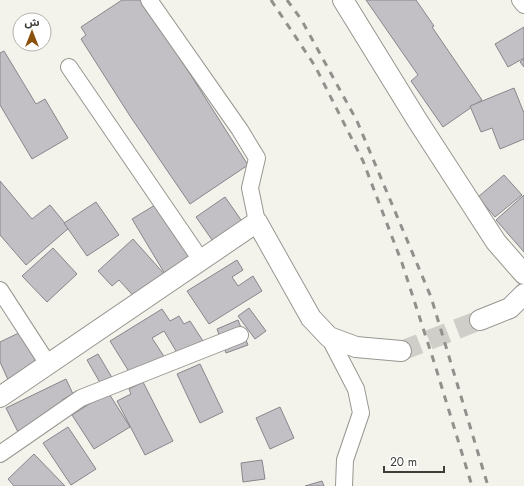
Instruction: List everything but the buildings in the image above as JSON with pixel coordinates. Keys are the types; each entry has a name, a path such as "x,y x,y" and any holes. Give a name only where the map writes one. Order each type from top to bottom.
{"street":[{"path":"149,0 240,130 257,158 250,188 257,222 311,318 329,337 356,389 361,413 346,460 344,486"},
{"path":"343,0 496,242 521,264"},
{"path":"520,0 524,5"},
{"path":"69,67 201,260"},
{"path":"0,397 257,222"},
{"path":"0,290 48,364"},
{"path":"480,320 510,308 524,294"},
{"path":"0,454 81,398 240,335"},
{"path":"329,337 356,347 401,351"}],"tunnel":[{"path":"401,351 480,320"}],"railway":[{"path":"271,0 315,66 363,161 402,263 472,486"},
{"path":"287,0 301,19 357,121 431,297 488,486"}]}
